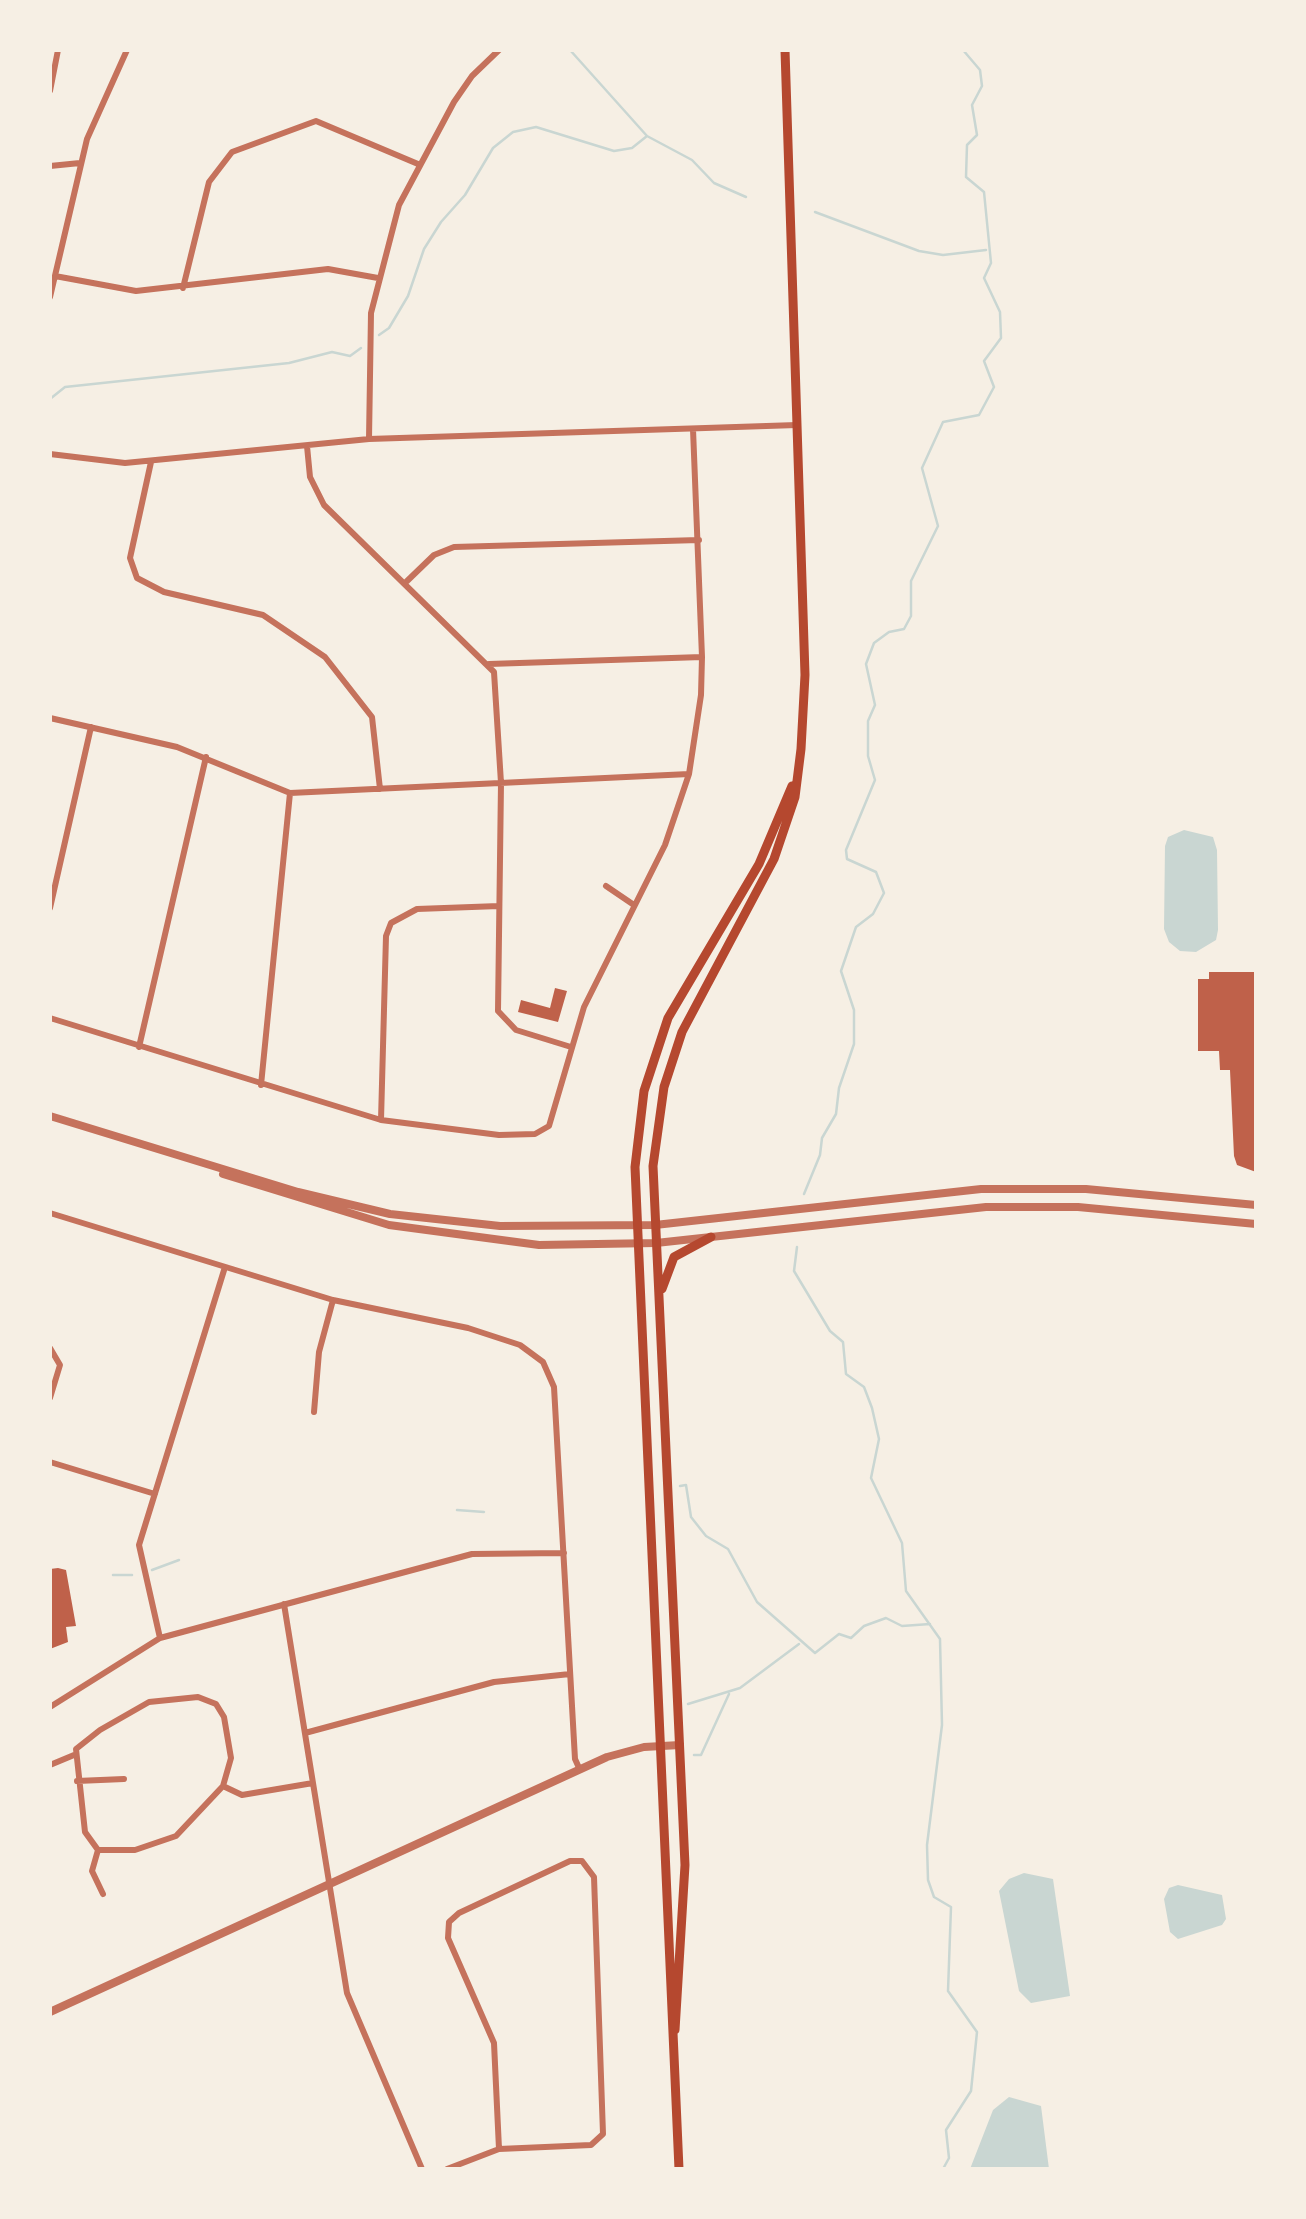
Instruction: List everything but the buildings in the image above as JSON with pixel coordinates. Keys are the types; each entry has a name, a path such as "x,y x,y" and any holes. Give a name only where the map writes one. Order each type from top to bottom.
{"main road":[{"path":"674,2030 685,1893 654,1225 656,1133 669,1072 692,1011 774,859 795,797 805,675 785,50"},
{"path":"679,2169 637,1244 638,1126 653,1059 677,1000 770,844 798,770"},
{"path":"660,1300 670,1262 685,1248 711,1237"}],"street":[{"path":"50,92 58,50"},
{"path":"50,297 80,163 99,105 127,50"},
{"path":"369,439 369,337 378,278 399,205 418,164 472,76 500,50"},
{"path":"183,288 208,182 232,152 321,121 418,164"},
{"path":"50,166 80,163"},
{"path":"55,276 126,290 183,288 328,269 378,278"},
{"path":"50,454 107,463 152,462 369,439 797,425"},
{"path":"50,1018 381,1120 456,1132 540,1133 554,1114 571,1047 600,968 665,845 689,774 702,656 693,429"},
{"path":"308,446 316,494 489,664 495,678 500,783 500,1016 516,1030 571,1047"},
{"path":"152,462 130,558 136,578 164,592 263,615 325,657 372,717 380,789"},
{"path":"406,583 434,555 454,547 699,540"},
{"path":"489,664 702,656"},
{"path":"50,718 206,757 290,792 689,774"},
{"path":"50,908 91,727"},
{"path":"139,1047 206,757"},
{"path":"260,1085 290,792"},
{"path":"606,886 634,906"},
{"path":"381,1120 386,936 391,924 417,909 499,906"},
{"path":"50,1116 322,1208 426,1232 539,1245 656,1243 1003,1207 1095,1208 1256,1224"},
{"path":"200,1164 390,1214 500,1226 654,1225 981,1189 1086,1189 1256,1205"},
{"path":"50,1213 334,1300 468,1328 520,1345 543,1362 554,1386 575,1759 580,1770"},
{"path":"160,1638 138,1553 224,1267"},
{"path":"314,1412 319,1352 334,1300"},
{"path":"50,1348 60,1365 50,1398"},
{"path":"50,1462 154,1494"},
{"path":"50,1707 160,1638 472,1554 564,1553"},
{"path":"284,1604 349,2000 422,2169"},
{"path":"304,1733 494,1682 570,1674"},
{"path":"172,1698 205,1698 224,1717 231,1762 223,1786 176,1836 135,1850 98,1850 85,1832 76,1781 74,1756 78,1746 135,1708 172,1698"},
{"path":"50,2012 607,1757 680,1745"},
{"path":"50,1765 74,1756"},
{"path":"76,1781 124,1778"},
{"path":"223,1786 242,1795 313,1784"},
{"path":"98,1850 92,1871 103,1894"},
{"path":"447,2169 498,2149 590,2145 604,2134 594,1877 589,1866 578,1860 459,1913 448,1926 448,1938 494,2043 498,2149"}],"shaded area":[{"path":"1184,830 1213,837 1217,850 1216,940 1196,952 1180,951 1169,942 1164,929 1165,846 1168,837"},
{"path":"1024,1873 1053,1879 1070,1996 1031,2003 1019,1991 999,1891 1009,1879"},
{"path":"1178,1885 1222,1895 1226,1919 1222,1925 1178,1939 1170,1932 1164,1899 1169,1888"},
{"path":"1009,2097 1041,2106 1049,2169 970,2169 993,2110"}],"waterway":[{"path":"570,50 647,136 692,160 714,183 746,197"},
{"path":"804,1194 820,1155 822,1138 836,1114 839,1088 854,1044 854,1010 841,971 856,927 873,914 884,893 876,872 847,859 846,850 875,780 868,756 868,721 875,705 866,664 874,643 889,632 904,629 911,616 911,581 938,526 922,468 943,422 979,415 994,387 984,361 1001,338 1000,312 984,278 991,263 984,192 966,177 967,145 977,135 972,105 982,86 980,70 963,50"},
{"path":"379,335 389,328 408,296 424,249 441,222 465,195 493,148 513,132 536,127 614,151 632,148 647,136"},
{"path":"815,212 919,251 943,255 986,250"},
{"path":"50,399 65,387 289,363 332,352 350,356 361,348"},
{"path":"797,1247 794,1271 830,1331 843,1342 846,1374 864,1387 872,1408 879,1439 871,1478 902,1543 906,1591 940,1639 942,1725 927,1845 928,1880 934,1897 951,1907 948,1991 977,2032 971,2091 946,2130 949,2158 943,2169"},
{"path":"680,1486 686,1485 691,1517 706,1536 728,1549 757,1602 815,1653 839,1634 851,1638 864,1626 886,1618 902,1626 930,1624"},
{"path":"457,1510 484,1512"},
{"path":"152,1570 179,1560"},
{"path":"113,1575 132,1575"},
{"path":"688,1704 740,1688 799,1644"},
{"path":"694,1755 701,1755 729,1694"}]}
